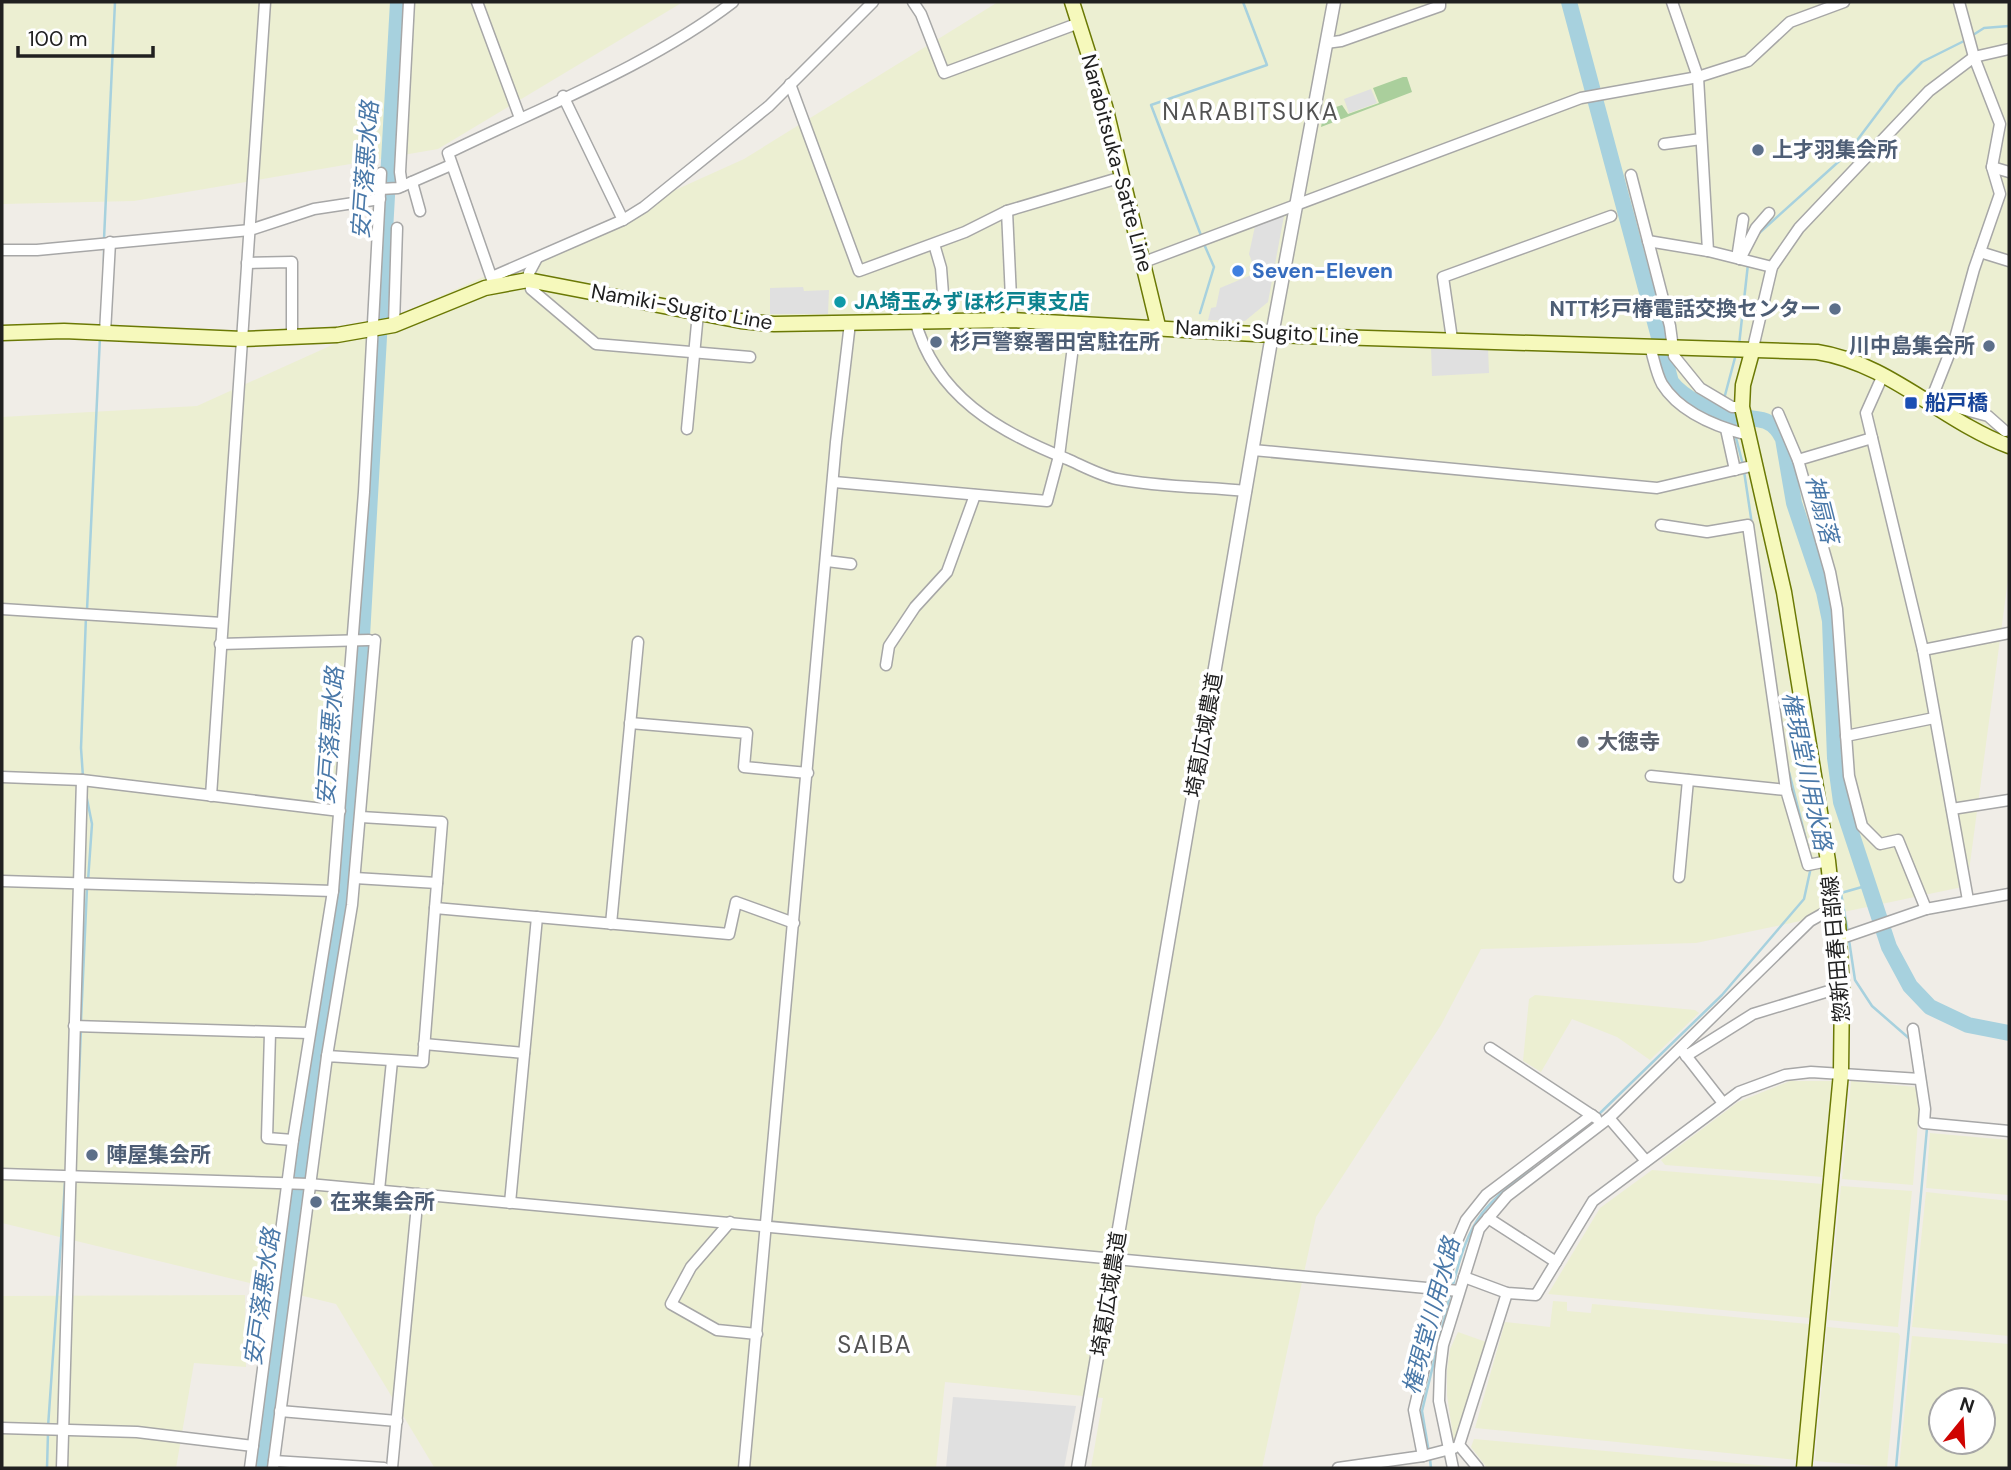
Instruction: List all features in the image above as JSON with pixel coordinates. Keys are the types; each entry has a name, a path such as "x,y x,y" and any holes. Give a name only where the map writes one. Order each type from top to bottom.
{"main road":[{"name":"Narabitsuka-Satte Line","path":"1072,2 1122,177 1158,326"},
{"name":"Namiki-Sugito Line","path":"372,330 394,325 493,281 528,279 698,313 774,324 1013,320 1158,326 1272,335 1672,348"},
{"path":"2,333 105,333 242,339 292,338 372,330"},
{"path":"1672,348 1825,354 1864,365 2006,435"},
{"path":"1742,407 1743,386 1752,352"},
{"name":"惣新田春日部線","path":"1742,407 1784,592 1828,861 1832,908 1839,939 1842,988 1841,1073 1804,1468"}],"street":[{"path":"211,796 265,2"},
{"path":"409,2 400,172 404,185 420,211"},
{"path":"477,2 520,118"},
{"path":"733,2 707,22 448,153 493,281 537,257 623,220 769,106 873,2"},
{"path":"913,2 921,13 944,73 1079,23"},
{"name":"埼葛広域農道","path":"1078,1468 1272,335 1334,2"},
{"path":"1326,43 1342,41 1440,6 1440,2"},
{"path":"1672,2 1698,77 1707,251"},
{"path":"1144,262 1581,98 1698,77 1748,61 1790,22 1844,2"},
{"path":"1931,398 1954,342 2000,194 1992,167 2000,124 1975,57 1959,2"},
{"path":"1752,352 1772,267 1799,228 1928,91 1975,57 2009,49"},
{"path":"790,84 859,271 934,244 1007,211 1122,177"},
{"path":"563,96 623,220"},
{"path":"1664,144 1701,139"},
{"path":"2,250 37,250 250,230 314,209 380,194 451,164"},
{"path":"1992,167 2009,172"},
{"path":"250,1468 291,1183 293,1140 333,891 355,640 381,173"},
{"path":"1631,175 1670,326 1672,348 1679,365 1693,382 1732,407 1742,407"},
{"path":"1007,211 1013,320"},
{"path":"1740,259 1756,228 1769,213"},
{"path":"1452,339 1443,277 1611,216"},
{"path":"1740,259 1743,219"},
{"path":"394,325 397,228"},
{"path":"1648,242 1707,251 1772,267"},
{"path":"105,333 110,243"},
{"path":"934,244 941,268 945,320"},
{"path":"1980,252 2009,261"},
{"path":"537,257 528,279 531,289 596,344 750,357"},
{"path":"247,263 292,262 292,338"},
{"path":"687,429 698,313"},
{"path":"915,320 920,339 934,366 953,393 1002,430 1115,479 1246,491"},
{"path":"744,1468 850,323"},
{"path":"834,481 1047,501 1059,456 1076,323"},
{"path":"1650,347 1658,375 1668,392 1703,419 1748,435"},
{"path":"1883,375 1866,413 1923,650 1968,900"},
{"path":"1778,413 1798,460 1837,609 1849,776 1863,826 1881,844 1898,839 1926,909"},
{"path":"1726,429 1735,470"},
{"path":"1798,460 1872,438"},
{"path":"1252,450 1657,488 1756,465"},
{"path":"886,665 889,646 915,607 947,572 975,495"},
{"path":"1661,525 1707,532 1748,525 1772,708 1786,790 1808,865 1828,861"},
{"path":"827,561 850,564"},
{"path":"2,609 222,623"},
{"path":"1923,650 2009,633"},
{"path":"220,643 372,640 355,878 308,1184 274,1464 384,1468"},
{"path":"611,924 638,642"},
{"path":"1846,736 1934,719"},
{"path":"630,723 747,733 744,767 808,773"},
{"path":"1651,776 1786,790"},
{"path":"2,777 82,780 341,811"},
{"path":"62,1468 82,780"},
{"path":"1679,877 1688,780"},
{"path":"1952,809 2009,800"},
{"path":"327,1056 423,1062 442,822 361,817"},
{"path":"355,878 437,883"},
{"path":"2,881 333,891"},
{"path":"1839,939 1926,909 2009,894"},
{"path":"435,908 729,934 736,902 794,923"},
{"path":"1453,1468 1439,1401 1440,1370 1459,1291 1479,1229 1507,1196 1606,1121 1683,1052 1810,920 1832,908"},
{"path":"510,1203 537,917"},
{"path":"1683,1052 1753,1014 1842,988"},
{"path":"75,1026 309,1033"},
{"path":"1913,1029 1924,1123 2009,1131"},
{"path":"271,1033 267,1138 293,1140"},
{"path":"424,1044 524,1053"},
{"path":"1490,1048 1592,1115 1606,1121 1646,1161"},
{"path":"1683,1052 1723,1103"},
{"path":"379,1190 392,1061"},
{"path":"1464,1277 1507,1293 1536,1295 1593,1201 1739,1092 1785,1075 1841,1073 1920,1079"},
{"path":"1423,1456 1414,1409 1451,1255 1466,1220 1486,1195 1592,1115"},
{"path":"2,1174 308,1184 1459,1291"},
{"path":"392,1468 418,1194"},
{"path":"1488,1218 1556,1262"},
{"path":"1466,1220 1479,1229"},
{"path":"730,1222 691,1267 671,1304 717,1331 757,1334"},
{"path":"1460,1445 1507,1293"},
{"path":"280,1411 397,1422"},
{"path":"2,1428 137,1432 253,1446"},
{"path":"1338,1468 1423,1456 1460,1445"},
{"path":"1460,1445 1478,1468"}],"green space":[{"path":"2,2 683,2 438,149 134,201 2,204"},
{"path":"998,2 2009,2 2009,572 1967,886 1696,943 1481,949 1441,1025 1316,1217 1262,1468 1091,1468 1103,1398 945,1382 936,1468 434,1467 336,1304 2,1223 2,417 197,406 744,159"},
{"path":"1407,77 1412,92 1321,127 1324,111 1342,105 1348,114 1379,103 1373,88"},
{"path":"1535,995 1695,1010 1699,1013 1650,1060 1617,1037 1572,1019 1541,1072 1523,1061 1529,999"},
{"path":"1790,1081 1832,1081 1823,1177 1665,1165 1661,1160 1738,1102"},
{"path":"1851,1081 1916,1087 1919,1110 1913,1185 1842,1179"},
{"path":"1930,1133 2009,1140 2009,1195 1926,1188"},
{"path":"1652,1170 1823,1184 1810,1318 1548,1294 1600,1208"},
{"path":"1841,1186 1912,1191 1898,1327 1828,1320"},
{"path":"1926,1192 2009,1201 2009,1336 1912,1327"},
{"path":"245,1295 246,1367 194,1363 176,1468 2,1468 2,1296"},
{"path":"1553,1301 1567,1302 1567,1311 1591,1313 1592,1304 1809,1324 1797,1460 1475,1428 1505,1322 1550,1327"},
{"path":"1827,1327 1898,1333 1900,1336 1887,1467 1815,1461"},
{"path":"1458,1332 1489,1343 1458,1441 1454,1443 1447,1395 1447,1370 1450,1349"},
{"path":"1912,1336 2009,1344 2009,1468 1899,1468"},
{"path":"1474,1439 1790,1468 1487,1468 1471,1447"}],"shaded area":[{"path":"1371,89 1377,103 1349,113 1344,99"},
{"path":"1284,216 1268,302 1245,321 1208,320 1211,308 1216,307 1220,288 1256,273 1249,254 1255,226"},
{"path":"803,287 804,291 829,290 828,314 770,314 770,288"},
{"path":"1431,346 1488,349 1489,373 1432,376"},
{"path":"953,1397 1076,1406 1064,1468 946,1468"}],"waterway":[{"path":"104,239 115,2"},
{"name":"安戸落悪水路","path":"264,1468 280,1322 341,917 358,707 398,2"},
{"path":"1202,238 1151,105 1267,65 1243,2"},
{"name":"神扇落","path":"1569,2 1671,382 1690,399 1717,413 1768,422 1779,431 1783,439 1794,503 1824,592 1830,621 1835,758 1841,802 1889,947 1910,986 1930,1007 1968,1025 2009,1033"},
{"name":"権現堂川用水路","path":"1973,35 1984,28 2009,26"},
{"name":"権現堂川用水路","path":"1757,235 1846,155 1898,86 1922,62 1964,41"},
{"path":"1200,313 1214,267 1204,244"},
{"path":"104,246 104,264"},
{"name":"権現堂川用水路","path":"1739,345 1748,264"},
{"path":"87,610 100,337"},
{"name":"権現堂川用水路","path":"1724,399 1736,354"},
{"name":"権現堂川用水路","path":"1725,408 1733,428"},
{"name":"権現堂川用水路","path":"1735,434 1743,465"},
{"name":"権現堂川用水路","path":"1744,471 1768,631"},
{"path":"83,777 81,748 86,616"},
{"name":"権現堂川用水路","path":"1789,772 1811,860"},
{"path":"86,794 92,824 88,881"},
{"name":"権現堂川用水路","path":"1597,1116 1722,995 1804,899 1811,867"},
{"path":"1848,933 1841,893 1869,885"},
{"path":"81,1021 87,888"},
{"path":"1849,940 1855,980 1872,1006 1911,1040"},
{"path":"78,1102 81,1028"},
{"path":"1921,1049 1926,1083"},
{"name":"権現堂川用水路","path":"1564,1146 1585,1127"},
{"path":"1896,1468 1927,1128"},
{"name":"権現堂川用水路","path":"1452,1289 1465,1244 1482,1213 1507,1188 1545,1161"},
{"path":"48,1427 65,1183"},
{"name":"権現堂川用水路","path":"1429,1453 1422,1411 1450,1295"},
{"path":"47,1468 48,1433"},
{"name":"権現堂川用水路","path":"1430,1459 1431,1468"}],"place":[{"name":"上才羽集会所","path":"1758,150"},
{"name":"Seven-Eleven","path":"1238,271"},
{"name":"JA埼玉みずほ杉戸東支店","path":"840,302"},
{"name":"NTT杉戸椿電話交換センター","path":"1835,309"},
{"name":"杉戸警察署田宮駐在所","path":"936,342"},
{"name":"川中島集会所","path":"1989,346"},
{"name":"船戸橋","path":"1911,403"},
{"name":"大徳寺","path":"1583,742"},
{"name":"陣屋集会所","path":"92,1155"},
{"name":"在来集会所","path":"316,1202"}],"district":[{"name":"NARABITSUKA","path":"1251,112"},
{"name":"SAIBA","path":"875,1345"}]}
